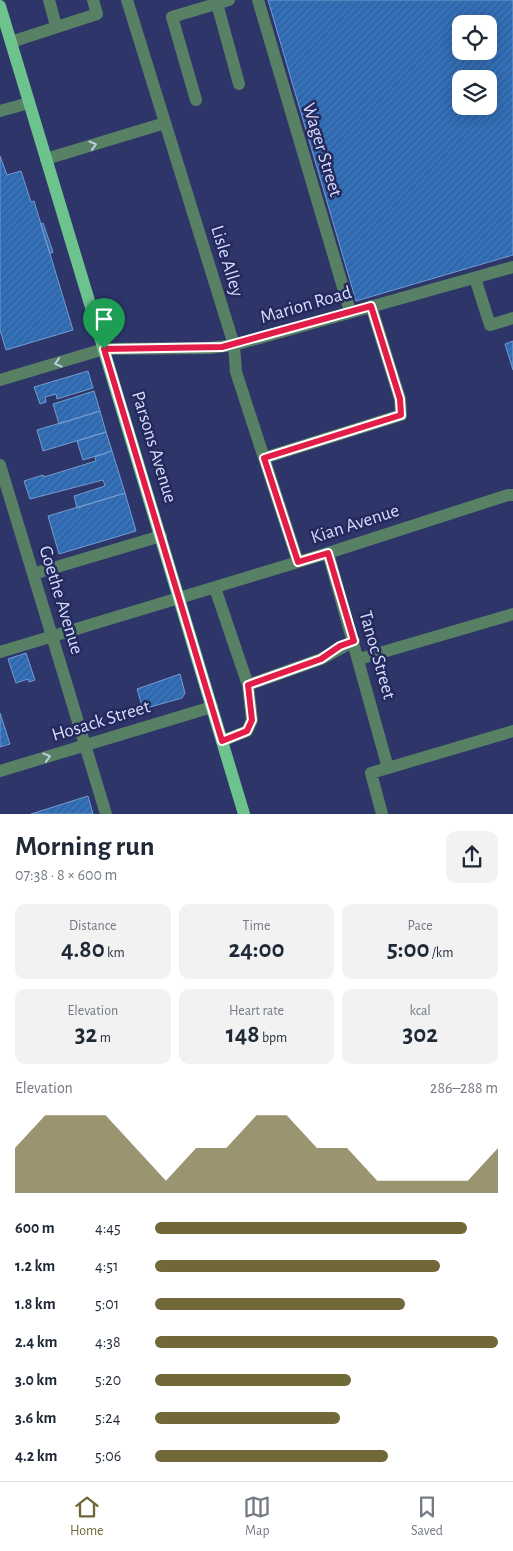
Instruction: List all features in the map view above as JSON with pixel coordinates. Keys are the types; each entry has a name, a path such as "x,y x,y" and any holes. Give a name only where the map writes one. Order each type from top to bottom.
{"main road":[{"name":"Parsons Avenue","path":"0,6 244,814"}],"street":[{"path":"49,0 56,26"},
{"path":"11,42 97,14 93,0"},
{"name":"Lisle Alley","path":"127,0 234,345 236,372 298,562"},
{"name":"Wager Street","path":"258,0 350,311"},
{"path":"196,100 172,16 221,1 239,84"},
{"path":"0,111 29,103"},
{"path":"46,159 165,123"},
{"name":"Marion Road","path":"0,380 104,349 210,348 234,345 350,311 513,267"},
{"path":"475,278 490,325 513,318"},
{"path":"264,458 401,415 400,399 371,306"},
{"name":"Goethe Avenue","path":"0,465 5,502 33,574 106,814"},
{"name":"Kian Avenue","path":"0,652 180,599 426,520 513,495"},
{"path":"33,574 161,536"},
{"name":"Tanoc Street","path":"328,553 388,768"},
{"path":"214,588 248,685 252,720 247,731 222,741"},
{"path":"359,659 513,614"},
{"path":"248,685 321,659 340,646 354,641"},
{"name":"Hosack Street","path":"0,770 212,708"},
{"path":"382,814 371,773 513,731"}],"building":[{"path":"268,0 513,0 513,255 356,301"},
{"path":"0,156 7,175 21,171 31,202 34,201 73,330 6,350 0,330"},
{"path":"43,223 52,253 50,253 45,239 41,224"},
{"path":"513,341 513,370 505,344"},
{"path":"88,371 93,388 57,399 56,394 45,397 46,402 40,404 34,387"},
{"path":"94,391 100,411 59,424 53,404"},
{"path":"100,411 106,432 43,451 37,430"},
{"path":"106,432 112,451 83,460 77,441"},
{"path":"112,451 125,493 77,508 74,496 105,486 103,480 30,499 24,481 96,461 95,457"},
{"path":"125,493 136,531 59,554 48,516"},
{"path":"26,653 35,680 29,682 28,679 16,683 8,659"},
{"path":"180,674 185,693 182,698 143,709 137,689"},
{"path":"0,713 10,744 0,747"},
{"path":"88,796 93,814 31,814"}],"route":[{"path":"371,306 400,399 401,415 264,458 298,562 328,553 354,641 340,646 321,659 248,685 252,720 247,731 222,741 147,491 104,349 222,347 371,306"}]}
